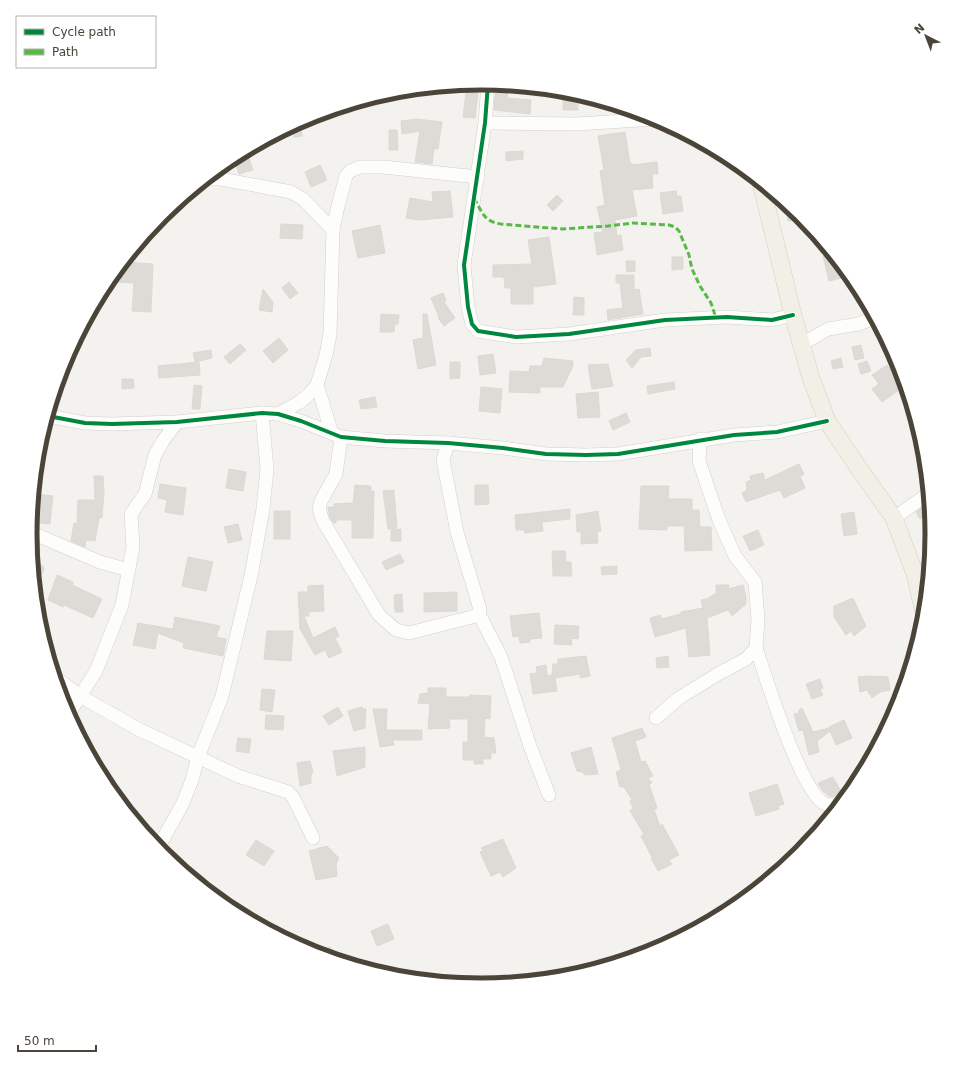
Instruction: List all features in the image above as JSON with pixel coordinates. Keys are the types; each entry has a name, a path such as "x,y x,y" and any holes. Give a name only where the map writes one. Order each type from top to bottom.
{"main road":[{"path":"763,192 793,315 811,378 827,421 894,518 914,574 920,598"}],"street":[{"path":"488,90 478,177 464,265 468,307 472,324 478,330 516,337 569,334 665,320 727,317 772,320 793,315"},
{"path":"485,123 577,124 640,120"},
{"path":"278,414 300,402 317,385 326,355 330,334 333,230 341,193 346,176 350,171 360,167 383,167 478,177"},
{"path":"215,179 291,192 303,199 333,230"},
{"path":"801,343 828,329 859,324 870,320"},
{"path":"317,385 336,435 336,474 321,500 319,509 323,521 379,615 396,630 409,633 479,614"},
{"path":"53,417 85,423 112,424 177,422 262,413 278,414 336,435 384,441 448,443 546,454 586,455 618,454 734,435 777,432 827,421"},
{"path":"161,842 183,803 192,780 198,757 222,696 251,576 263,509 267,470 262,413"},
{"path":"73,708 96,671 122,605 133,548 131,514 145,494 156,455 163,441 177,422"},
{"path":"700,440 700,461 719,520 735,556 755,582 758,620 756,648 782,725 804,777 813,791 825,804 834,804"},
{"path":"448,443 443,460 457,532 480,610 479,614 501,657 530,746 549,795"},
{"path":"894,518 923,497"},
{"path":"37,535 100,562 128,570"},
{"path":"656,718 679,698 746,659 756,648"},
{"path":"63,684 80,696 138,729 238,776 288,792 293,797 313,838"}],"building":[{"path":"478,90 475,118 463,117 466,91"},
{"path":"496,91 508,91 507,98 531,100 530,114 494,110"},
{"path":"563,98 580,102 578,102 578,110 563,110"},
{"path":"417,119 442,122 438,149 434,149 432,164 415,162 420,131 402,134 401,121"},
{"path":"301,129 302,136 294,137 294,132"},
{"path":"389,130 397,130 398,150 389,150"},
{"path":"625,132 630,163 632,163 632,165 657,162 658,174 652,174 653,188 632,190 637,216 615,220 617,236 621,235 623,250 597,255 594,233 603,232 597,207 605,205 600,171 604,170 598,136"},
{"path":"523,151 523,159 506,161 506,152"},
{"path":"248,156 253,170 239,174 236,164"},
{"path":"320,165 327,180 311,187 305,172"},
{"path":"450,191 453,217 419,220 406,218 410,198 433,202 432,192"},
{"path":"676,191 677,196 681,196 683,211 663,214 660,193"},
{"path":"557,195 563,201 553,211 547,205"},
{"path":"787,213 794,220 788,221"},
{"path":"281,224 303,225 302,239 280,238"},
{"path":"380,225 385,253 358,258 352,231"},
{"path":"549,237 556,284 533,287 533,304 511,304 511,288 505,288 504,277 493,277 493,265 532,264 528,240"},
{"path":"826,255 843,278 829,281 823,256"},
{"path":"672,257 683,257 683,269 672,270"},
{"path":"626,261 635,261 635,271 627,272"},
{"path":"130,262 153,264 151,312 132,311 134,283 117,282"},
{"path":"616,275 634,275 634,290 639,289 643,314 608,320 607,310 623,308 620,283 616,283"},
{"path":"289,282 298,293 290,299 282,288"},
{"path":"263,289 273,302 272,312 259,310"},
{"path":"443,293 446,300 444,302 455,318 444,326 438,318 439,317 431,298"},
{"path":"574,297 584,298 584,315 573,315"},
{"path":"381,314 399,315 398,324 395,324 394,332 380,332"},
{"path":"423,314 427,314 436,365 418,369 413,340 423,338"},
{"path":"279,338 288,350 273,363 263,351"},
{"path":"240,344 246,350 230,364 224,357"},
{"path":"861,345 864,358 855,360 852,347"},
{"path":"650,348 651,356 641,357 632,368 626,360 636,350"},
{"path":"211,350 212,358 195,362 193,353"},
{"path":"493,354 496,373 480,375 478,356"},
{"path":"544,358 573,361 573,366 563,387 540,387 540,393 509,392 510,371 529,372 530,366 542,366"},
{"path":"841,358 843,367 833,369 831,361"},
{"path":"867,361 871,371 861,374 858,364"},
{"path":"199,362 200,375 159,378 158,366"},
{"path":"450,362 460,362 460,378 450,379"},
{"path":"608,364 613,386 592,389 588,365"},
{"path":"887,365 895,376 899,390 882,402 872,389 879,384 872,375"},
{"path":"122,379 133,379 134,388 122,389"},
{"path":"674,382 675,389 648,394 647,386"},
{"path":"194,385 202,386 200,409 192,409"},
{"path":"481,387 502,389 500,413 479,411"},
{"path":"598,392 600,417 578,418 576,394"},
{"path":"375,397 377,407 361,409 359,400"},
{"path":"626,413 630,422 613,430 609,421"},
{"path":"799,464 804,474 800,476 805,488 784,498 780,490 746,502 742,493 747,490 746,482 751,480 750,476 763,473 765,480"},
{"path":"229,469 246,472 243,491 226,488"},
{"path":"94,476 103,476 104,491 102,518 99,518 95,541 86,540 85,547 71,541 74,523 77,524 78,500 95,500"},
{"path":"160,484 186,488 183,515 165,512 167,500 158,498"},
{"path":"355,485 371,486 371,492 374,491 373,538 352,538 352,520 336,520 336,523 334,523 330,518 328,507 334,507 334,504 353,503"},
{"path":"475,485 488,485 489,504 475,505"},
{"path":"641,486 669,486 668,499 692,499 692,510 699,510 700,527 711,527 712,550 685,551 684,526 667,526 667,530 639,529"},
{"path":"394,490 397,528 388,529 383,491"},
{"path":"39,494 53,496 50,524 37,523"},
{"path":"924,506 924,517 920,519 916,512"},
{"path":"570,509 570,519 542,522 543,531 525,533 524,530 516,530 515,515"},
{"path":"274,511 290,511 290,539 274,539"},
{"path":"598,511 601,531 597,532 598,543 581,544 581,532 577,532 576,515"},
{"path":"854,512 857,534 844,536 841,514"},
{"path":"238,524 242,540 228,543 224,527"},
{"path":"401,529 401,541 391,541 391,530"},
{"path":"758,530 764,545 750,551 743,536"},
{"path":"552,551 565,551 566,562 571,562 572,576 553,576"},
{"path":"400,554 404,562 386,570 382,562"},
{"path":"188,557 213,562 206,591 182,586"},
{"path":"38,563 44,567 39,578"},
{"path":"617,566 617,574 602,575 601,567"},
{"path":"57,575 73,582 72,585 102,599 93,618 64,605 63,607 48,600"},
{"path":"323,585 324,611 309,612 309,616 304,616 313,638 335,627 339,636 335,638 342,652 329,658 325,650 315,655 300,629 298,592 308,592 308,586"},
{"path":"716,585 729,585 728,589 743,585 746,604 732,616 728,610 707,618 710,655 689,657 686,628 655,637 650,618 661,615 661,619 681,614 681,612 703,608 701,600 707,599 716,593"},
{"path":"457,592 457,611 424,612 424,593"},
{"path":"402,594 403,612 395,612 394,595"},
{"path":"853,598 866,626 854,636 851,631 846,635 834,617 834,606"},
{"path":"539,613 542,638 530,639 530,642 520,643 519,636 513,637 510,616"},
{"path":"175,617 220,626 216,637 226,639 223,656 183,648 184,643 158,633 155,649 133,645 138,623 173,629"},
{"path":"555,625 579,626 578,639 571,638 572,645 554,644"},
{"path":"267,631 293,631 291,661 264,659"},
{"path":"586,656 590,676 580,678 580,674 555,678 557,691 533,694 530,674 537,673 536,667 546,665 547,676 552,675 553,664 558,664 558,659"},
{"path":"668,656 669,667 657,668 656,658"},
{"path":"858,677 888,677 890,690 880,692 872,698 867,690 860,692"},
{"path":"820,679 823,688 820,689 823,695 812,699 806,684"},
{"path":"428,688 446,688 446,697 469,697 470,695 491,696 490,719 485,718 484,737 494,738 496,753 491,753 491,759 483,759 483,764 474,764 474,760 463,760 463,742 468,742 468,719 449,719 450,728 428,729 430,704 418,703 420,694 428,693"},
{"path":"262,689 275,690 272,712 260,710"},
{"path":"338,707 343,716 329,725 323,716"},
{"path":"362,707 363,709 366,709 365,728 354,731 348,711"},
{"path":"802,708 813,732 829,728 844,720 852,738 836,745 830,731 817,741 819,752 809,755 803,730 799,731 794,714 799,713 799,710"},
{"path":"373,709 387,709 386,730 422,730 422,740 393,740 394,745 380,747"},
{"path":"266,715 284,716 283,730 265,729"},
{"path":"642,728 646,737 635,741 641,762 645,761 653,776 648,778 652,783 649,784 657,808 654,810 660,826 662,824 679,855 669,860 672,864 658,871 641,836 644,834 630,811 633,808 630,801 632,800 624,787 620,787 616,772 621,770 612,738"},
{"path":"238,738 251,739 249,753 236,751"},
{"path":"365,747 365,767 337,776 333,751"},
{"path":"591,747 598,774 585,775 582,772 577,771 571,753"},
{"path":"310,761 313,772 311,775 311,783 300,786 297,763"},
{"path":"833,777 842,793 830,797 822,790 818,783"},
{"path":"777,784 784,804 778,806 779,809 756,816 749,793"},
{"path":"503,839 516,868 503,877 500,872 491,876 480,852 483,851 481,848"},
{"path":"256,840 274,851 264,866 246,855"},
{"path":"327,846 339,858 336,864 337,876 316,880 309,851"},
{"path":"388,924 394,939 377,946 371,931"},
{"path":"330,947 333,953 324,950"}],"marked path":[{"path":"474,198 487,219 501,224 562,229 633,223 669,225 675,227 679,231 689,255 692,269 700,286 711,303 716,318"}],"cycle path":[{"path":"488,90 485,123 464,265 468,307 472,324 478,331 516,337 569,334 665,320 727,317 772,320 793,315"},
{"path":"53,417 85,423 112,424 177,422 262,413 278,414 301,421 341,437 385,441 448,443 546,454 586,455 618,454 734,435 777,432 827,421"}]}
